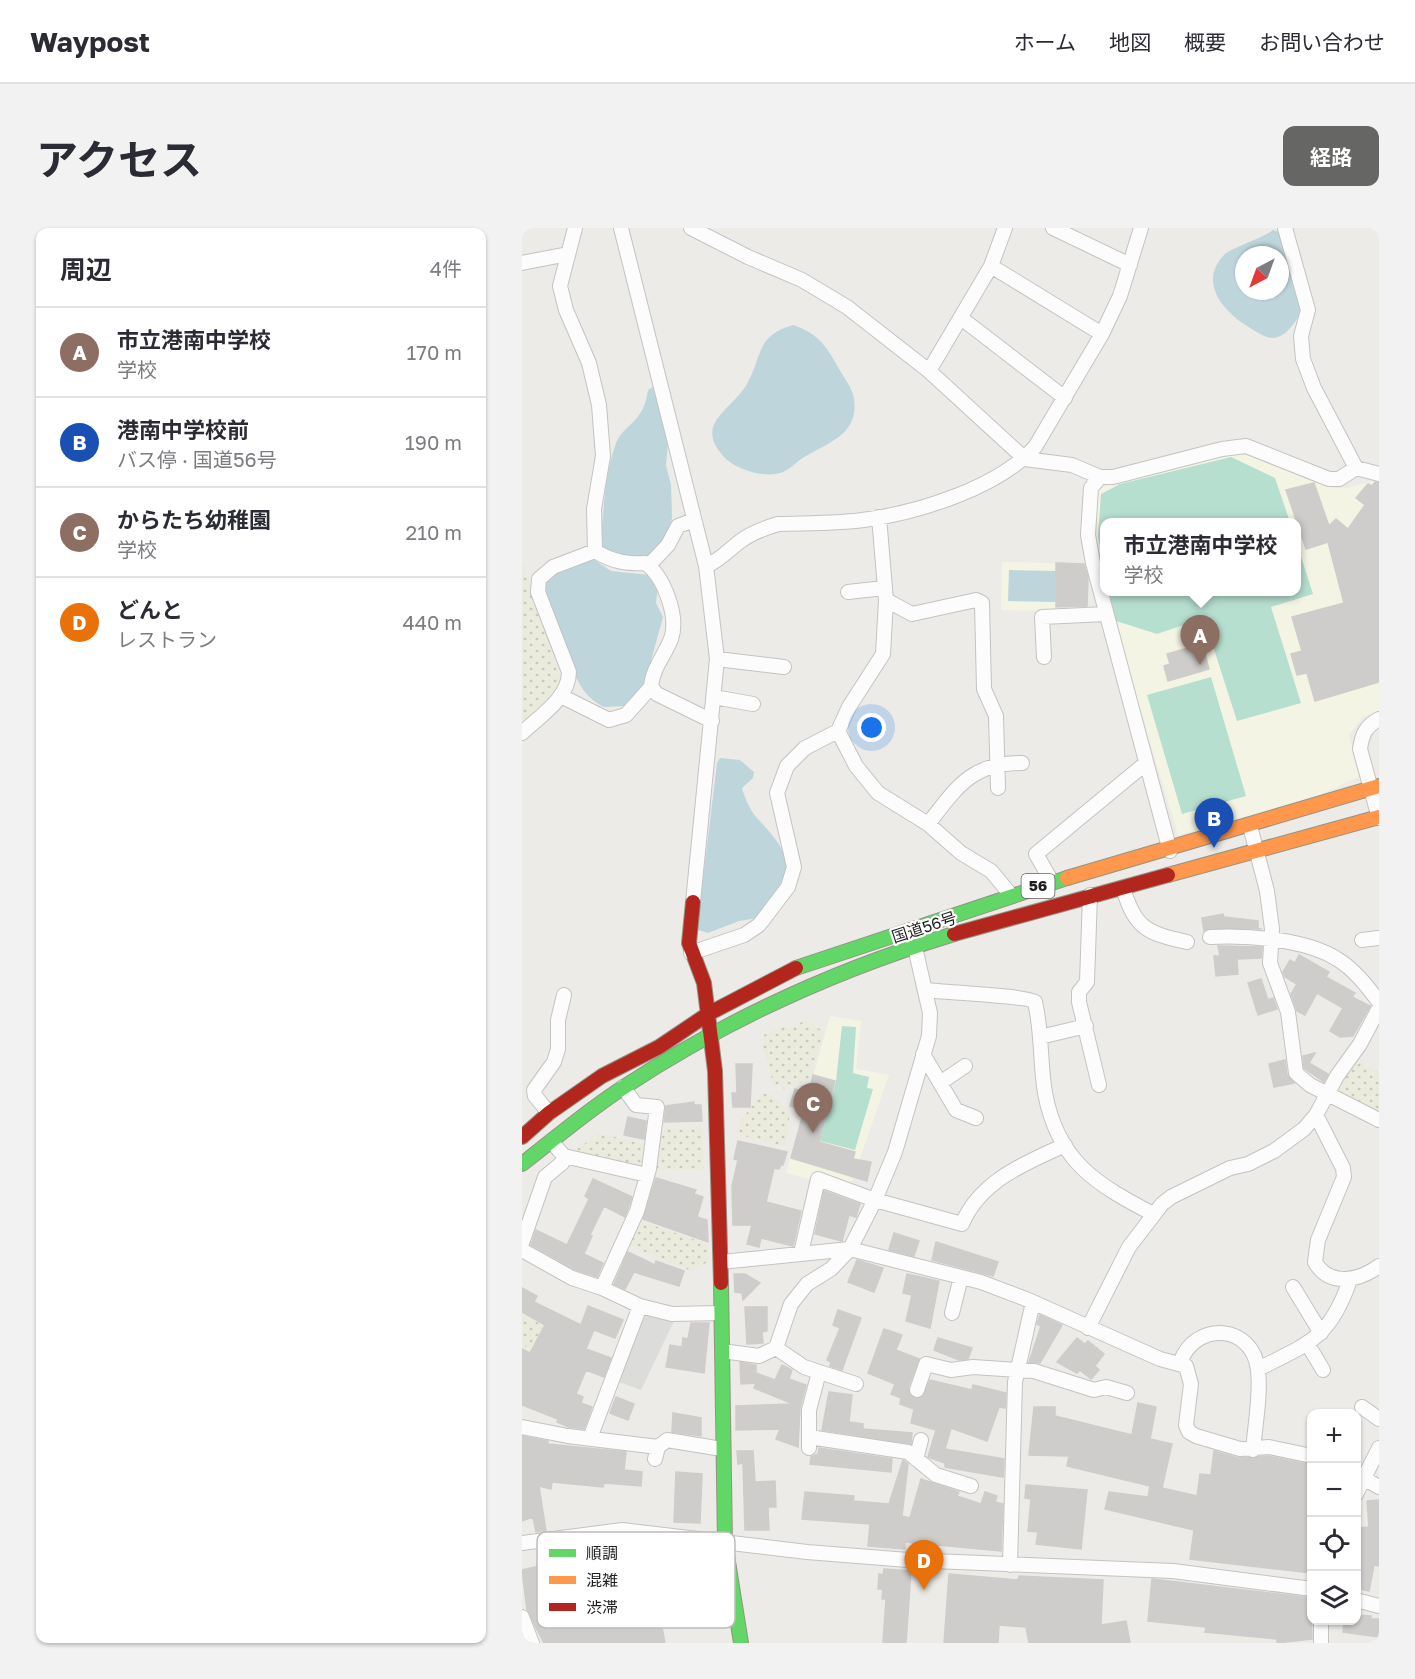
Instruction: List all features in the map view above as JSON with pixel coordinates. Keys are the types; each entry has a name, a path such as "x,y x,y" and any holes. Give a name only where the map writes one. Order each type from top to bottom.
{"main road":[{"name":"国道56号","path":"522,1137 549,1113 602,1076 659,1047 708,1014 800,966 910,927 1052,882 1250,826 1375,787"},
{"name":"国道56号","path":"522,1164 623,1087 764,1006 806,987 915,946 1379,817"},
{"path":"693,902 689,943 704,983 715,1071 721,1262 725,1532"},
{"path":"735,1606 741,1643"}],"street":[{"path":"575,228 560,286 562,297 589,363 599,405 603,456 594,509 595,551"},
{"path":"621,228 706,566 717,659 693,902"},
{"path":"692,228 748,257 802,280 847,307 929,371 1024,459 1072,465 1100,477 1113,477 1222,449 1246,446 1329,479 1339,480 1356,468"},
{"path":"929,371 991,266 1005,228"},
{"path":"1053,228 1130,265"},
{"path":"706,566 717,561 752,534 778,524 835,523 879,517 968,490 1010,469 1024,459 1035,447 1102,334 1130,265 1141,228"},
{"path":"1285,228 1308,310 1301,336 1303,359 1314,388 1356,468 1379,474"},
{"path":"522,263 568,254"},
{"path":"991,266 1102,334"},
{"path":"961,318 1065,398"},
{"path":"1100,477 1091,488 1088,535 1100,588"},
{"path":"691,953 744,935 759,925 788,886 794,867 777,793 780,781 787,766 805,748 838,731 849,707 883,654 885,594 879,517"},
{"path":"595,551 610,560 625,564 651,563 662,554 678,526 694,520"},
{"path":"522,733 561,696 567,686 569,672 538,592 539,579 553,567 595,551"},
{"path":"561,696 609,720 626,715 651,687 673,631 668,603 659,578 645,563"},
{"path":"848,592 885,594 912,614 976,600 982,603 984,689 996,716 998,788"},
{"path":"1102,596 1176,874"},
{"path":"1044,657 1042,617 1106,614"},
{"path":"717,659 784,667"},
{"path":"651,687 657,694 712,721"},
{"path":"714,697 753,705"},
{"path":"1379,719 1370,724 1361,737 1360,748 1375,787 1379,817"},
{"path":"838,731 856,766 878,793 928,824 961,853 991,872 1011,895"},
{"path":"928,824 962,781 996,763 1022,763"},
{"path":"1052,882 1036,854 1146,763"},
{"path":"1250,826 1268,891 1272,929 1270,963 1288,1012 1296,1073 1311,1085 1379,1120"},
{"path":"1123,888 1130,912 1138,923 1169,938 1187,942"},
{"path":"1090,896 1087,982 1079,992 1099,1085"},
{"path":"722,1351 759,1356 776,1348 791,1304 807,1284 831,1269 850,1249 875,1200 895,1152 929,1036 930,1013 910,927"},
{"path":"1210,937 1233,936 1301,945 1335,958 1350,969 1379,1002"},
{"path":"1362,940 1379,938"},
{"path":"925,990 1031,998 1037,1010 1045,1094 1056,1129 1065,1145 1087,1175 1103,1188 1153,1214"},
{"path":"549,1113 535,1096 534,1090 554,1062 558,1049 558,1020 564,995"},
{"path":"1088,1328 1129,1247 1153,1214 1171,1197 1230,1168 1248,1164 1274,1151 1304,1130 1316,1116 1378,1014"},
{"path":"1040,1037 1086,1026"},
{"path":"924,1054 956,1110 976,1118"},
{"path":"940,1083 965,1066"},
{"path":"602,1287 637,1211 647,1175 657,1107 636,1105 623,1087"},
{"path":"1316,1116 1343,1168 1344,1177 1318,1240 1315,1262 1328,1275 1350,1280 1378,1269"},
{"path":"551,1141 564,1156 647,1175"},
{"path":"801,1253 818,1179 875,1200 962,1224 968,1209 994,1182 1016,1168 1065,1145"},
{"path":"522,1243 545,1177 562,1163 564,1156"},
{"path":"721,1262 850,1249 961,1277 1033,1302 1171,1363 1186,1366 1191,1384 1186,1425 1189,1432 1207,1440 1253,1450 1269,1447 1307,1455"},
{"path":"522,1250 572,1278 602,1287 640,1306 672,1314 721,1313"},
{"path":"952,1313 961,1277"},
{"path":"1258,1369 1321,1333 1336,1316 1350,1280"},
{"path":"1293,1287 1321,1333"},
{"path":"1010,1565 1017,1371 1033,1302"},
{"path":"590,1438 640,1306"},
{"path":"1180,1363 1182,1356 1198,1340 1221,1331 1242,1342 1258,1369 1253,1450"},
{"path":"1306,1343 1323,1370"},
{"path":"776,1348 804,1367 856,1384"},
{"path":"917,1390 926,1364 951,1370 973,1367 1034,1371 1094,1390 1106,1387 1127,1393"},
{"path":"819,1372 809,1410 809,1442 908,1452 936,1476 971,1486"},
{"path":"1362,1407 1379,1419"},
{"path":"522,1426 656,1453 667,1440 722,1449"},
{"path":"916,1459 921,1440"},
{"path":"1379,1448 1361,1477 1379,1487"},
{"path":"607,1532 622,1530 638,1532"},
{"path":"522,1543 537,1541"},
{"path":"735,1544 818,1553 1010,1565 1173,1571 1307,1588"},
{"path":"1361,1601 1379,1606"},
{"path":"522,1617 532,1643"},
{"path":"1321,1625 1321,1643"}],"shaded area":[{"path":"1245,450 1334,488 1347,488 1379,479 1379,711 1363,717 1349,735 1359,777 1315,797 1178,835 1106,596 1301,596 1301,518 1100,518 1100,568 1094,537 1096,492 1111,483"},
{"path":"522,562 561,680 558,689 522,724"},
{"path":"1002,562 1088,564 1087,612 1001,610"},
{"path":"830,1016 861,1021 856,1069 889,1075 851,1184 814,1172 812,1180 786,1173"},
{"path":"806,1020 824,1032 809,1079 784,1089 780,1084 774,1087 762,1043 764,1035 781,1026 790,1028"},
{"path":"1354,1059 1379,1073 1379,1115 1338,1094 1341,1076"},
{"path":"762,1094 771,1094 790,1113 785,1147 737,1134 737,1127"},
{"path":"702,1127 704,1170 652,1169 659,1130"},
{"path":"599,1133 648,1145 643,1170 572,1153"},
{"path":"640,1221 708,1244 709,1261 692,1271 627,1245"},
{"path":"522,1313 545,1327 530,1349 522,1345"},
{"path":"646,1313 674,1321 641,1390 616,1381 641,1314"}],"green space":[{"path":"1231,457 1275,478 1289,518 1100,518 1100,547 1098,536 1101,494 1120,484"},
{"path":"1301,557 1313,594 1271,607 1301,703 1237,721 1204,618 1157,634 1116,621 1110,596 1301,596"},
{"path":"1211,677 1246,796 1182,814 1147,695"},
{"path":"842,1026 856,1027 853,1073 869,1077 867,1088 873,1089 855,1150 820,1141 836,1081"}],"water":[{"path":"1273,230 1280,232 1285,246 1239,246"},
{"path":"1235,248 1235,300 1289,300 1289,257 1302,302 1297,319 1283,335 1272,338 1256,332 1238,320 1222,304 1217,295 1213,275 1224,255"},
{"path":"793,325 815,336 834,359 853,395 852,421 847,429 833,441 803,458 786,471 776,474 752,472 736,466 724,457 715,445 712,434 714,425 742,392 766,340 781,329"},
{"path":"653,387 668,443 666,465 671,485 670,532 653,556 624,558 611,554 601,543 607,481 615,446 623,432 642,411 648,390"},
{"path":"590,557 611,571 650,575 658,587 656,603 663,617 644,686 628,706 604,707 586,693 568,660 547,596 547,576"},
{"path":"1009,570 1056,571 1056,602 1008,601"},
{"path":"720,758 740,760 754,772 753,778 742,788 747,803 780,845 787,862 787,871 780,890 758,918 739,921 708,933 698,930 698,921 717,763"}],"building":[{"path":"1375,482 1379,483 1379,682 1315,701 1307,673 1297,675 1291,654 1302,651 1292,617 1344,603 1328,542 1306,549 1301,534 1301,518 1295,518 1286,490 1314,483 1329,526 1336,519 1348,529 1365,505 1356,498 1368,484 1372,486"},
{"path":"1056,563 1084,564 1088,577 1087,606 1056,607"},
{"path":"1202,644 1209,669 1168,681 1164,666 1170,664 1167,654"},
{"path":"1223,914 1224,917 1258,921 1258,929 1225,928 1204,931 1202,918"},
{"path":"1218,946 1262,947 1261,958 1237,959 1238,974 1216,976 1214,956 1220,956"},
{"path":"1299,955 1329,972 1326,977 1355,993 1352,997 1370,1006 1353,1036 1340,1037 1330,1031 1343,1008 1317,993 1305,1015 1297,1011 1291,994 1297,984 1285,977 1283,972 1290,960 1295,963"},
{"path":"1261,979 1268,1000 1273,998 1277,1009 1258,1015 1248,983"},
{"path":"1315,1053 1309,1063 1328,1074 1324,1082 1304,1068 1303,1056"},
{"path":"1285,1060 1287,1075 1294,1083 1274,1087 1269,1064"},
{"path":"736,1064 752,1064 750,1107 733,1107 732,1093 737,1093"},
{"path":"813,1075 835,1081 819,1142 855,1152 853,1159 871,1162 867,1181 791,1158 804,1110 790,1106 795,1089 809,1093"},
{"path":"694,1102 694,1105 701,1105 702,1121 664,1122 666,1106"},
{"path":"628,1117 646,1121 644,1139 624,1135"},
{"path":"738,1141 787,1152 783,1165 779,1169 774,1168 766,1202 801,1211 793,1246 761,1238 759,1247 747,1244 752,1225 733,1225 732,1186 738,1160 734,1159"},
{"path":"656,1178 696,1190 694,1194 703,1197 697,1217 707,1220 708,1242 643,1219"},
{"path":"593,1179 632,1197 625,1217 604,1206 590,1235 592,1236 584,1254 603,1263 597,1277 576,1270 531,1245 536,1230 567,1245 589,1199 585,1196"},
{"path":"824,1191 860,1204 856,1217 849,1215 842,1241 815,1234"},
{"path":"894,1233 919,1241 914,1256 889,1250"},
{"path":"936,1242 998,1262 993,1276 932,1260"},
{"path":"628,1252 655,1265 656,1261 684,1271 679,1286 634,1272 625,1289 614,1284"},
{"path":"857,1260 883,1268 874,1292 848,1282"},
{"path":"734,1274 745,1274 760,1283 743,1300 742,1293 735,1292"},
{"path":"907,1274 939,1281 930,1328 906,1321 912,1295 903,1293"},
{"path":"522,1288 537,1296 534,1302 581,1325 588,1306 623,1320 615,1338 594,1330 586,1349 611,1358 604,1377 586,1370 576,1394 583,1397 581,1403 592,1407 584,1429 569,1427 557,1422 558,1419 522,1405 522,1349 530,1353 545,1325 522,1312"},
{"path":"745,1307 767,1307 767,1331 762,1332 763,1343 747,1344"},
{"path":"838,1310 861,1318 842,1370 830,1366 831,1362 827,1360 840,1328 833,1325"},
{"path":"1040,1315 1062,1325 1040,1363 1029,1362 1041,1326 1037,1324"},
{"path":"691,1323 709,1323 704,1373 666,1367 670,1345 682,1347 683,1338 688,1339"},
{"path":"884,1329 902,1335 896,1350 919,1359 908,1388 914,1398 923,1396 930,1380 972,1390 973,1385 1006,1393 1005,1408 999,1407 987,1441 951,1428 945,1449 1004,1459 1003,1477 945,1467 945,1463 928,1457 936,1430 911,1423 914,1409 900,1404 901,1398 891,1394 895,1384 868,1373"},
{"path":"938,1338 972,1348 968,1359 959,1360 934,1350"},
{"path":"1077,1338 1085,1344 1088,1341 1104,1354 1095,1366 1099,1370 1091,1379 1080,1370 1077,1373 1057,1362"},
{"path":"740,1362 756,1365 756,1373 775,1380 782,1365 792,1370 789,1379 806,1385 800,1408 798,1447 776,1439 780,1429 736,1430 736,1406 793,1404 754,1388 756,1383 741,1384"},
{"path":"829,1392 852,1395 849,1422 863,1424 863,1429 912,1433 911,1444 822,1430"},
{"path":"616,1397 634,1404 628,1420 610,1413"},
{"path":"1138,1403 1156,1407 1150,1439 1172,1444 1162,1488 1197,1496 1200,1474 1211,1475 1214,1451 1238,1458 1268,1456 1307,1464 1307,1573 1190,1559 1194,1530 1105,1509 1109,1492 1148,1497 1150,1486 1067,1466 1069,1456 1029,1455 1034,1407 1055,1407 1055,1416 1132,1435"},
{"path":"673,1413 701,1418 701,1436 672,1432"},
{"path":"522,1436 548,1441 548,1444 626,1452 624,1470 642,1472 641,1486 604,1483 603,1487 552,1482 551,1489 539,1486 546,1531 536,1532 533,1517 522,1521"},
{"path":"819,1448 892,1459 891,1472 810,1464 811,1457 818,1454"},
{"path":"737,1451 753,1451 755,1482 775,1481 776,1507 768,1507 769,1530 745,1530 743,1463 738,1464"},
{"path":"903,1460 908,1464 902,1516 910,1518 921,1479 959,1492 957,1496 981,1504 985,1492 997,1496 995,1502 1003,1504 1001,1551 905,1542 905,1549 868,1546 870,1524 802,1519 805,1492 854,1496 853,1501 889,1504"},
{"path":"676,1472 702,1474 700,1523 674,1522"},
{"path":"1026,1485 1087,1490 1081,1549 1036,1544 1038,1532 1028,1531 1031,1499 1025,1498"},
{"path":"1379,1500 1379,1566 1374,1565 1369,1591 1361,1589 1361,1528 1369,1527 1367,1501"},
{"path":"537,1566 537,1628 662,1628 665,1643 544,1643 527,1610 522,1570"},
{"path":"884,1569 911,1571 906,1643 883,1642 886,1599 882,1599 883,1589 878,1589 879,1574 883,1575"},
{"path":"949,1574 1018,1580 1019,1576 1103,1580 1101,1625 1126,1621 1130,1643 1029,1643 1026,1627 999,1625 998,1643 944,1643"},
{"path":"1152,1579 1307,1598 1307,1625 1312,1625 1312,1639 1277,1643 1277,1639 1205,1632 1206,1627 1148,1621"},
{"path":"1361,1615 1379,1619 1379,1637 1343,1632 1344,1625 1361,1625"}],"traffic: fast":[{"path":"796,968 1067,878"},
{"path":"522,1164 611,1096 663,1063 743,1018 868,963 954,934"},
{"path":"721,1283 725,1532"},
{"path":"735,1606 741,1643"}],"traffic: slow":[{"path":"1067,878 1379,786"},
{"path":"1168,875 1379,817"}],"traffic: jam":[{"path":"954,934 1168,875"},
{"path":"693,902 689,943 704,983 715,1071 721,1283"},
{"path":"522,1137 549,1113 602,1076 659,1047 708,1014 796,968"}],"place":[{"name":"市立港南中学校","path":"1200,665"},
{"name":"港南中学校前","path":"1214,848"},
{"name":"からたち幼稚園","path":"813,1133"},
{"name":"どんと","path":"924,1590"}]}
